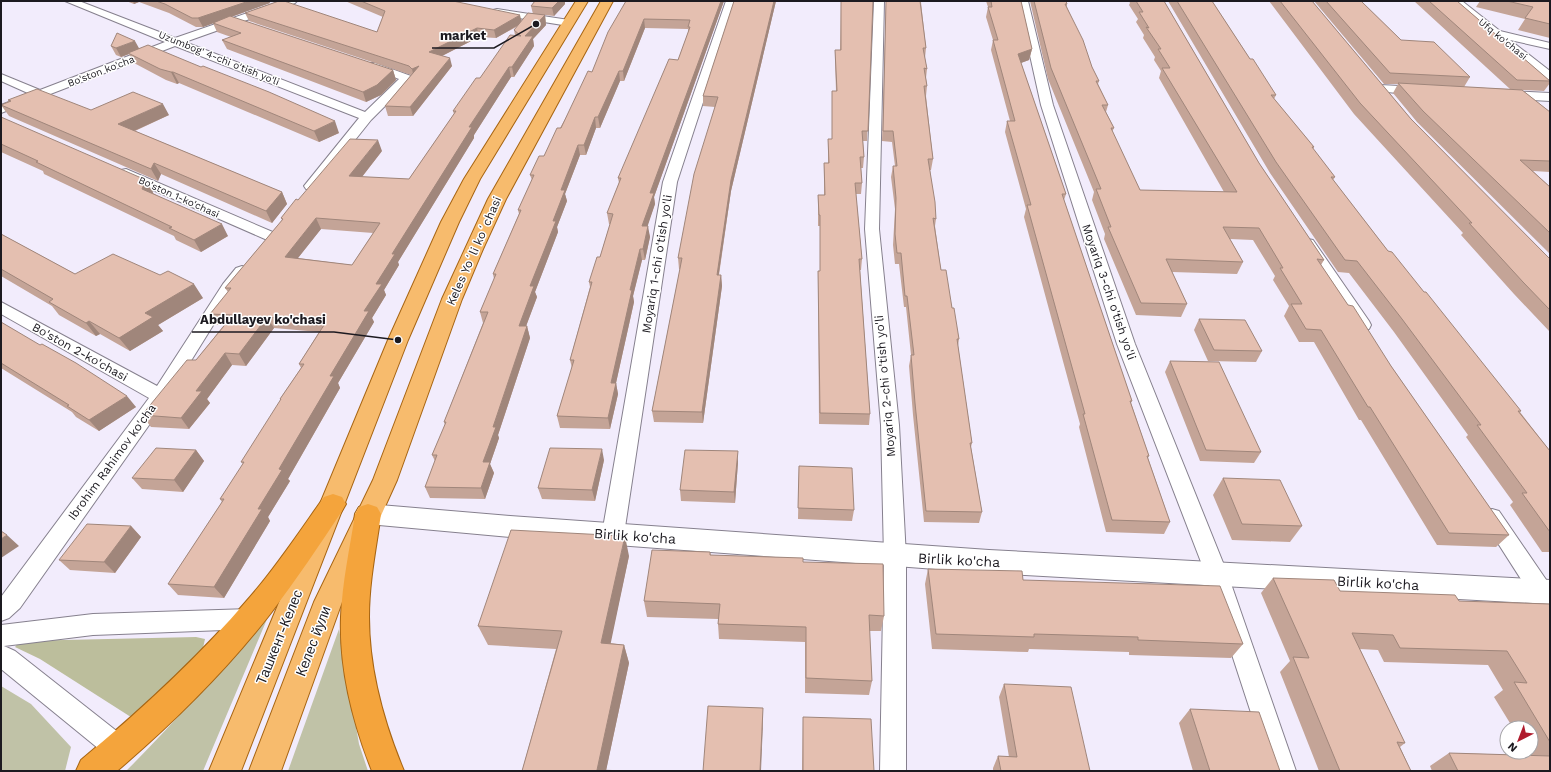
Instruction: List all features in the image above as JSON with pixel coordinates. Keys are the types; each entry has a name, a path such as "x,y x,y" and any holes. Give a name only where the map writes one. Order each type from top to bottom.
{"highway":[{"path":"92,771 119,749 192,680 250,619 333,504"},
{"path":"368,514 360,568 355,629 363,692 388,771"}],"main road":[{"path":"333,504 398,340 450,222 472,179 582,1"},
{"name":"Keles Yoʻli koʻchasi","path":"368,514 385,480 452,299 486,198 543,115 600,5"},
{"path":"543,115 549,87 577,36 577,29 569,23"},
{"path":"486,198 512,134 519,104"},
{"name":"Ташкент-Келес","path":"225,771 333,504"},
{"name":"Келес йули","path":"265,771 328,602 368,514"}],"street":[{"name":"Bo'ston ko'cha","path":"1,109 177,41 292,1"},
{"name":"Moyariq 1-chi o'tish yo'li","path":"613,534 670,182 731,1"},
{"name":"Moyariq 2-chi o'tish yo'li","path":"879,1 872,229 890,425 895,556 893,771"},
{"name":"Moyariq 3-chi o'tish yo'li","path":"1022,1 1047,105 1126,344 1217,575 1283,771"},
{"name":"Ufq ko'chasi","path":"1456,1 1550,77"},
{"name":"Uzumbog' 4-chi o'tish yo'li","path":"75,2 367,117"},
{"path":"487,10 569,23"},
{"path":"234,21 249,26"},
{"path":"1496,33 1550,46"},
{"path":"299,201 367,117 407,78 360,62"},
{"path":"1,77 40,94"},
{"path":"1375,83 1434,91"},
{"path":"1375,83 1395,107"},
{"path":"1496,94 1550,97"},
{"name":"Bo'ston 1-ko'chasi","path":"117,169 265,242"},
{"path":"1302,234 1373,340"},
{"name":"Ibrohim Rahimov ko'cha","path":"1,611 12,601 160,396 229,288 265,242"},
{"name":"Bo'ston 2-ko'chasi","path":"1,307 160,396"},
{"path":"1484,505 1548,592"},
{"name":"Birlik ko'cha","path":"368,514 465,524 895,556 1217,575 1548,592"},
{"path":"1,636 32,630 172,620 250,619"},
{"path":"1,656 7,659 119,749"}],"green space":[{"path":"273,605 203,771 126,771 183,711"},
{"path":"339,629 359,744 368,771 288,771"},
{"path":"196,637 205,639 203,648 134,719 40,659 15,647 20,641"},
{"path":"1,686 31,704 71,747 65,771 1,771"}],"building":[{"path":"156,1 249,1 198,18 192,18"},
{"path":"279,1 284,1 377,32 385,11 361,1 453,1 520,15 494,30 477,28 429,52 450,58 410,107 385,106 419,66 412,69 409,66 245,13"},
{"path":"535,1 559,1 552,8 531,6"},
{"path":"626,1 721,1 650,193 654,193 642,226 648,226 643,249 640,249 630,290 632,290 611,383 616,383 608,418 557,416 574,360 570,360 592,282 589,282 597,257 600,257 613,214 607,213 621,178 618,178 669,59 678,60 690,27 688,27 690,20 644,19 623,71 619,71 598,117 595,117 584,145 578,145 561,190 565,190 553,221 556,221 530,286 534,286 519,326 527,326 493,427 496,427 483,462 490,462 481,488 425,487 437,455 432,455 488,312 480,312 496,274 493,274 521,210 518,210 534,175 530,175 539,156 544,156 557,128 561,128 588,71 592,72 608,32"},
{"path":"734,1 774,1 731,180 717,275 721,275 702,412 652,411 682,258 678,258 694,174 718,97 703,96"},
{"path":"841,1 873,1 868,131 862,131 864,157 860,157 862,183 855,183 862,259 859,259 870,414 820,413 818,271 820,271 820,215 818,195 825,195 824,163 829,163 828,139 832,139 832,91 837,91 835,50 841,50"},
{"path":"886,1 920,1 926,48 923,48 927,69 924,68 927,86 924,86 933,159 928,159 935,202 936,219 933,218 941,270 946,270 952,308 954,308 972,443 970,443 982,512 926,511 911,355 914,355 907,296 905,296 901,253 897,253 895,234 896,198 893,166 897,166 893,131 883,131"},
{"path":"991,1 1021,1 1032,49 1018,54 1066,194 1062,194 1132,401 1130,401 1149,456 1147,456 1170,522 1112,520 1083,414 1085,414 1027,205 1031,205 1007,121 1015,121 993,40 998,40 988,7 992,7"},
{"path":"1034,1 1066,1 1067,4 1065,4 1083,40 1092,67 1099,81 1096,81 1108,105 1102,105 1114,128 1111,128 1140,190 1237,192 1162,68 1170,68 1158,49 1161,49 1146,27 1149,28 1139,12 1143,12 1136,1 1164,1 1259,163 1324,260 1317,259 1348,305 1353,306 1391,366 1509,535 1449,533 1370,407 1368,407 1321,330 1306,329 1291,304 1302,304 1280,268 1283,268 1259,228 1223,227 1243,262 1166,259 1187,304 1141,303 1108,227 1111,227 1096,189 1101,189 1051,68"},
{"path":"1177,1 1212,1 1250,59 1253,59 1276,95 1271,95 1314,147 1312,147 1335,177 1331,177 1388,251 1392,252 1424,292 1426,292 1521,411 1518,411 1550,451 1550,532 1522,493 1527,493 1477,425 1481,425 1357,261 1345,260 1276,162"},
{"path":"1280,1 1312,1 1411,119 1550,259 1550,310 1469,223 1472,223 1360,103"},
{"path":"1326,1 1361,1 1401,40 1434,42 1470,77 1390,73"},
{"path":"1429,1 1457,1 1550,81 1517,80"},
{"path":"1507,1 1550,1 1550,24 1525,18 1533,7"},
{"path":"528,13 545,15 525,36 533,36 512,67 509,67 469,127 472,127 392,254 395,254 376,284 382,284 364,311 369,311 330,376 334,376 279,469 282,470 258,509 262,509 214,587 168,584 224,499 220,499 244,462 241,462 280,399 304,364 299,364 326,322 267,317 239,354 225,353 196,391 202,391 181,418 142,415 187,360 196,360 233,315 210,314 231,288 225,288 283,219 281,218 296,199 298,200 350,139 378,140 349,176 409,179 456,111 453,111 476,78 480,78 510,35 521,36 514,30","holes":["316,218 380,223 352,265 285,257"]},
{"path":"230,16 393,70 377,85 363,92 222,40 241,33 213,23"},
{"path":"117,33 135,41 116,48 111,46"},
{"path":"148,45 201,67 203,66 269,92 335,121 314,131 173,72 160,69 128,53"},
{"path":"1398,83 1522,90 1550,112 1550,161 1520,160 1550,187 1550,233 1423,111"},
{"path":"37,89 91,110 133,92 163,104 118,124 282,192 266,211 154,163 151,169 1,105 11,101 8,100"},
{"path":"1,117 146,180 142,189 222,224 194,240 169,228 172,227 1,144"},
{"path":"1,234 75,274 113,254 160,275 168,271 194,284 145,313 153,317 119,338 89,321 86,323 49,302 53,299 1,269"},
{"path":"1199,319 1245,320 1262,351 1214,350"},
{"path":"1,322 40,345 42,344 76,363 127,396 89,420 67,406 69,405 1,363"},
{"path":"1170,361 1219,362 1261,452 1206,450"},
{"path":"156,448 196,450 174,480 132,478"},
{"path":"550,448 602,449 592,490 538,488"},
{"path":"685,450 738,451 734,492 680,490"},
{"path":"799,466 852,468 854,510 798,508"},
{"path":"1223,478 1280,480 1302,526 1242,524"},
{"path":"87,524 131,526 104,562 59,560"},
{"path":"511,530 625,536 601,643 624,645 597,770 627,771 522,771 562,631 478,626"},
{"path":"1,531 7,535 1,539"},
{"path":"652,550 710,552 710,555 803,558 803,562 883,564 884,616 869,615 872,681 806,678 806,627 718,624 720,604 644,601"},
{"path":"928,569 1022,571 1023,580 1220,586 1243,644 1138,640 1138,637 1034,634 1034,637 936,634"},
{"path":"1273,578 1334,580 1340,591 1455,595 1459,601 1550,604 1550,742 1539,724 1539,720 1537,720 1514,682 1527,683 1507,651 1400,648 1393,635 1352,633 1405,743 1397,742 1411,771 1340,771 1293,657 1309,658"},
{"path":"1004,684 1071,687 1090,771 1001,771 998,756 1017,757"},
{"path":"708,706 763,708 760,771 703,771"},
{"path":"1190,709 1259,712 1280,771 1210,771"},
{"path":"803,717 871,719 874,771 803,771"},
{"path":"1449,753 1499,754 1499,760 1539,760 1539,756 1550,756 1550,771 1458,771"}],"place":[{"name":"market","path":"536,24"},
{"name":"Abdullayev ko'chasi","path":"398,340"}]}
